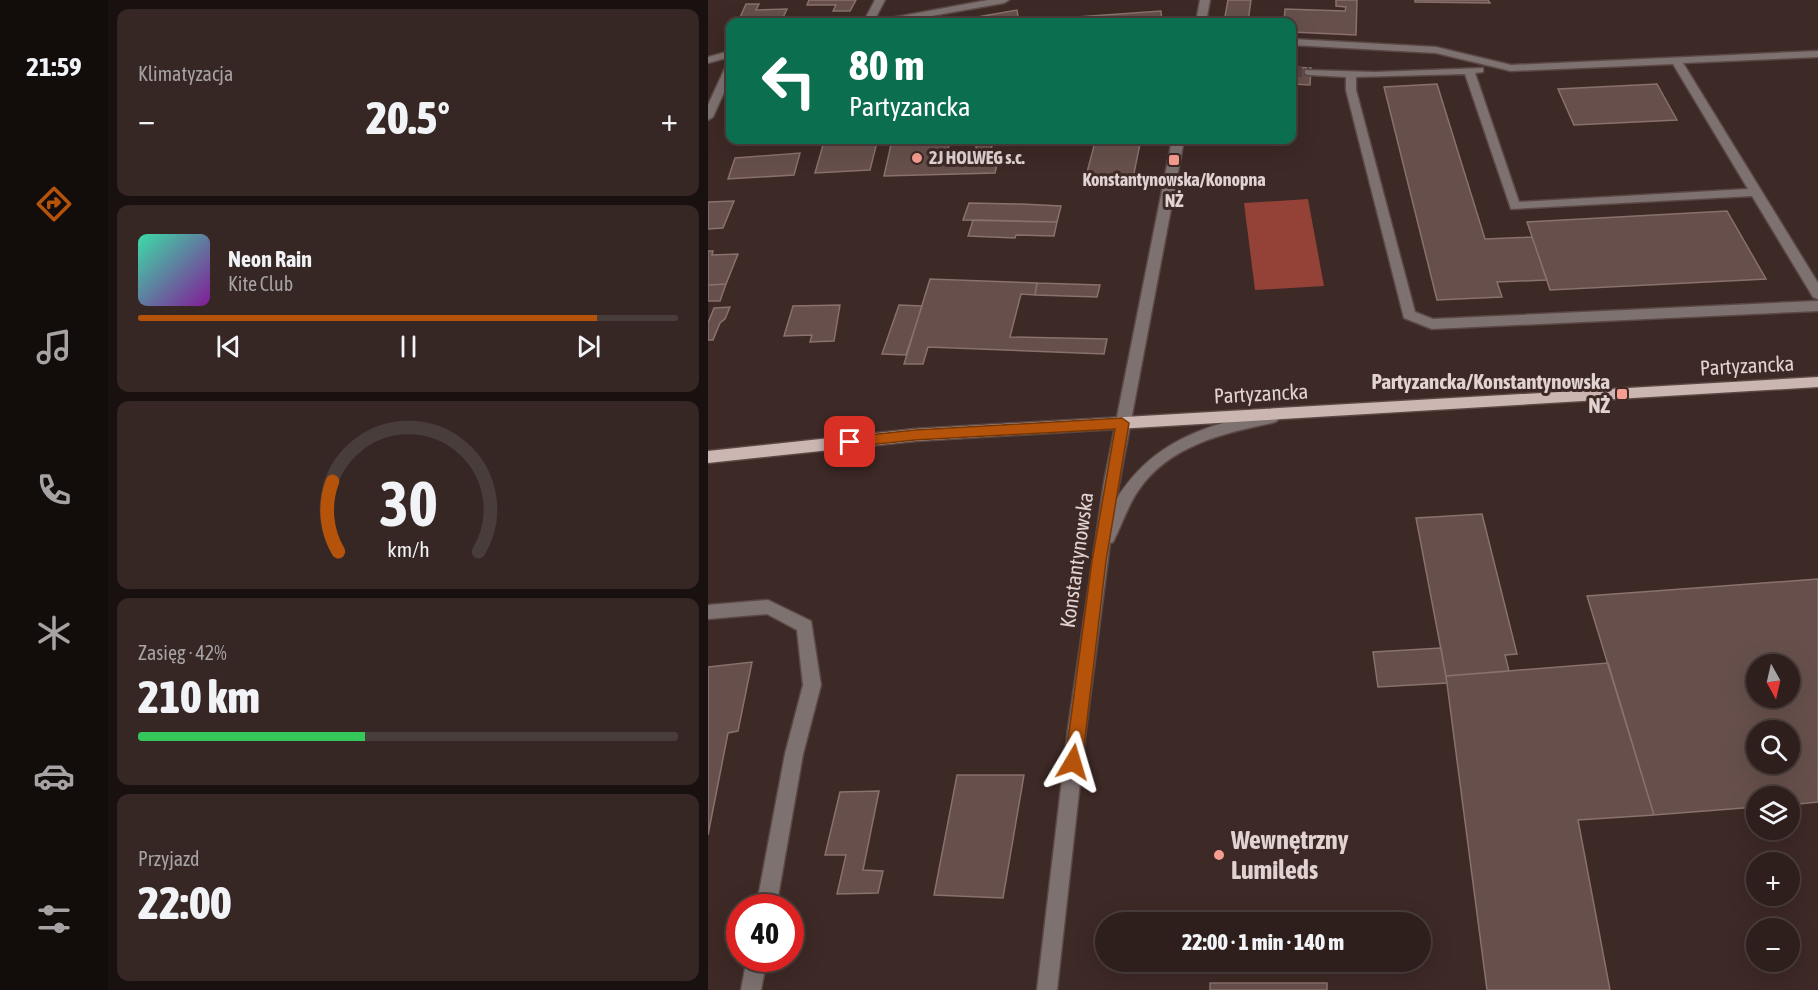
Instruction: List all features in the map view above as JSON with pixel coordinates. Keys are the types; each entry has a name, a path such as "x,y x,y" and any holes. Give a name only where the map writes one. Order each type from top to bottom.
{"main road":[{"name":"Partyzancka","path":"708,457 915,435 1818,382"}],"street":[{"path":"871,18 880,0"},
{"path":"907,18 1004,0"},
{"path":"1202,18 1205,0"},
{"path":"1296,42 1436,50 1511,68"},
{"path":"1309,72 1351,74 1469,70 1818,54"},
{"path":"708,60 726,55"},
{"path":"1676,61 1818,294"},
{"path":"1469,70 1515,206 1756,192"},
{"path":"1351,74 1351,90 1408,315 1432,324 1818,306"},
{"path":"708,117 726,77"},
{"name":"Konstantynowska","path":"1047,990 1097,571 1122,423 1177,144"},
{"path":"1097,571 1110,531 1121,507 1133,485 1155,460 1197,438 1258,419 1289,413"},
{"path":"708,612 768,608 805,626 812,685 794,754 769,894"},
{"path":"751,990 754,972"}],"shaded area":[{"path":"1308,199 1324,286 1255,290 1244,203"}],"building":[{"path":"809,0 856,0 850,11 833,11 836,5 807,5"},
{"path":"1228,0 1251,0 1249,18 1225,18"},
{"path":"1336,0 1357,0 1356,35 1296,32 1296,18 1284,18 1285,9 1345,11 1346,7 1336,6"},
{"path":"1415,0 1488,0 1490,3 1415,2"},
{"path":"746,4 759,4 756,10 787,9 783,18 740,18"},
{"path":"1017,10 1018,18 972,18"},
{"path":"1161,11 1162,18 1077,18"},
{"path":"1296,67 1311,68 1310,85 1296,84"},
{"path":"1437,84 1485,239 1532,237 1547,280 1497,282 1502,297 1437,300 1384,87"},
{"path":"1657,84 1677,120 1574,125 1558,89"},
{"path":"876,144 870,170 815,173 823,145"},
{"name":"2J HOLWEG s.c.","path":"891,144 949,144 946,159 974,158 977,144 992,144 988,160 998,160 995,173 884,176"},
{"path":"1094,144 1140,144 1133,178 1086,176"},
{"path":"800,153 794,175 728,179 735,158"},
{"path":"734,201 723,228 708,229 708,202"},
{"path":"969,203 1061,206 1057,222 963,220"},
{"path":"1727,211 1766,279 1550,290 1527,222"},
{"path":"973,220 1057,222 1054,236 1016,235 1015,238 968,236"},
{"path":"708,251 713,251 712,255 738,254 726,284 708,285"},
{"path":"930,279 1037,283 1035,295 1021,294 1010,337 1107,339 1104,354 928,347 923,364 904,364"},
{"path":"1037,283 1100,285 1097,297 1035,295"},
{"path":"726,284 720,301 708,301 708,285"},
{"path":"840,305 834,341 810,342 812,335 784,336 793,306"},
{"path":"899,305 922,306 906,355 882,354"},
{"path":"730,307 713,340 708,340 708,323 714,308"},
{"path":"1482,514 1517,654 1505,655 1509,671 1446,676 1416,518"},
{"path":"1818,579 1818,802 1800,804 1800,786 1746,786 1746,808 1654,815 1587,596"},
{"path":"1441,648 1447,683 1378,687 1373,652"},
{"path":"752,662 738,731 728,733 708,835 708,667"},
{"path":"1608,663 1654,815 1578,820 1610,990 1487,990 1446,676"},
{"path":"957,775 1024,775 1003,898 934,895"},
{"path":"879,791 863,870 883,871 878,893 837,894 846,855 825,855 840,792"},
{"path":"1210,983 1327,983 1327,990 1210,990"}],"tunnel":[{"path":"1296,72 1309,72"}],"place":[{"name":"2J HOLWEG s.c.","path":"917,158"},
{"name":"Konstantynowska/Konopna NŻ","path":"1174,160"},
{"name":"Partyzancka/Konstantynowska NŻ","path":"1622,394"},
{"name":"Wewnętrzny Lumileds","path":"1219,855"}],"route":[{"path":"850,442 915,435 1122,423 1099,561 1073,762"}]}
